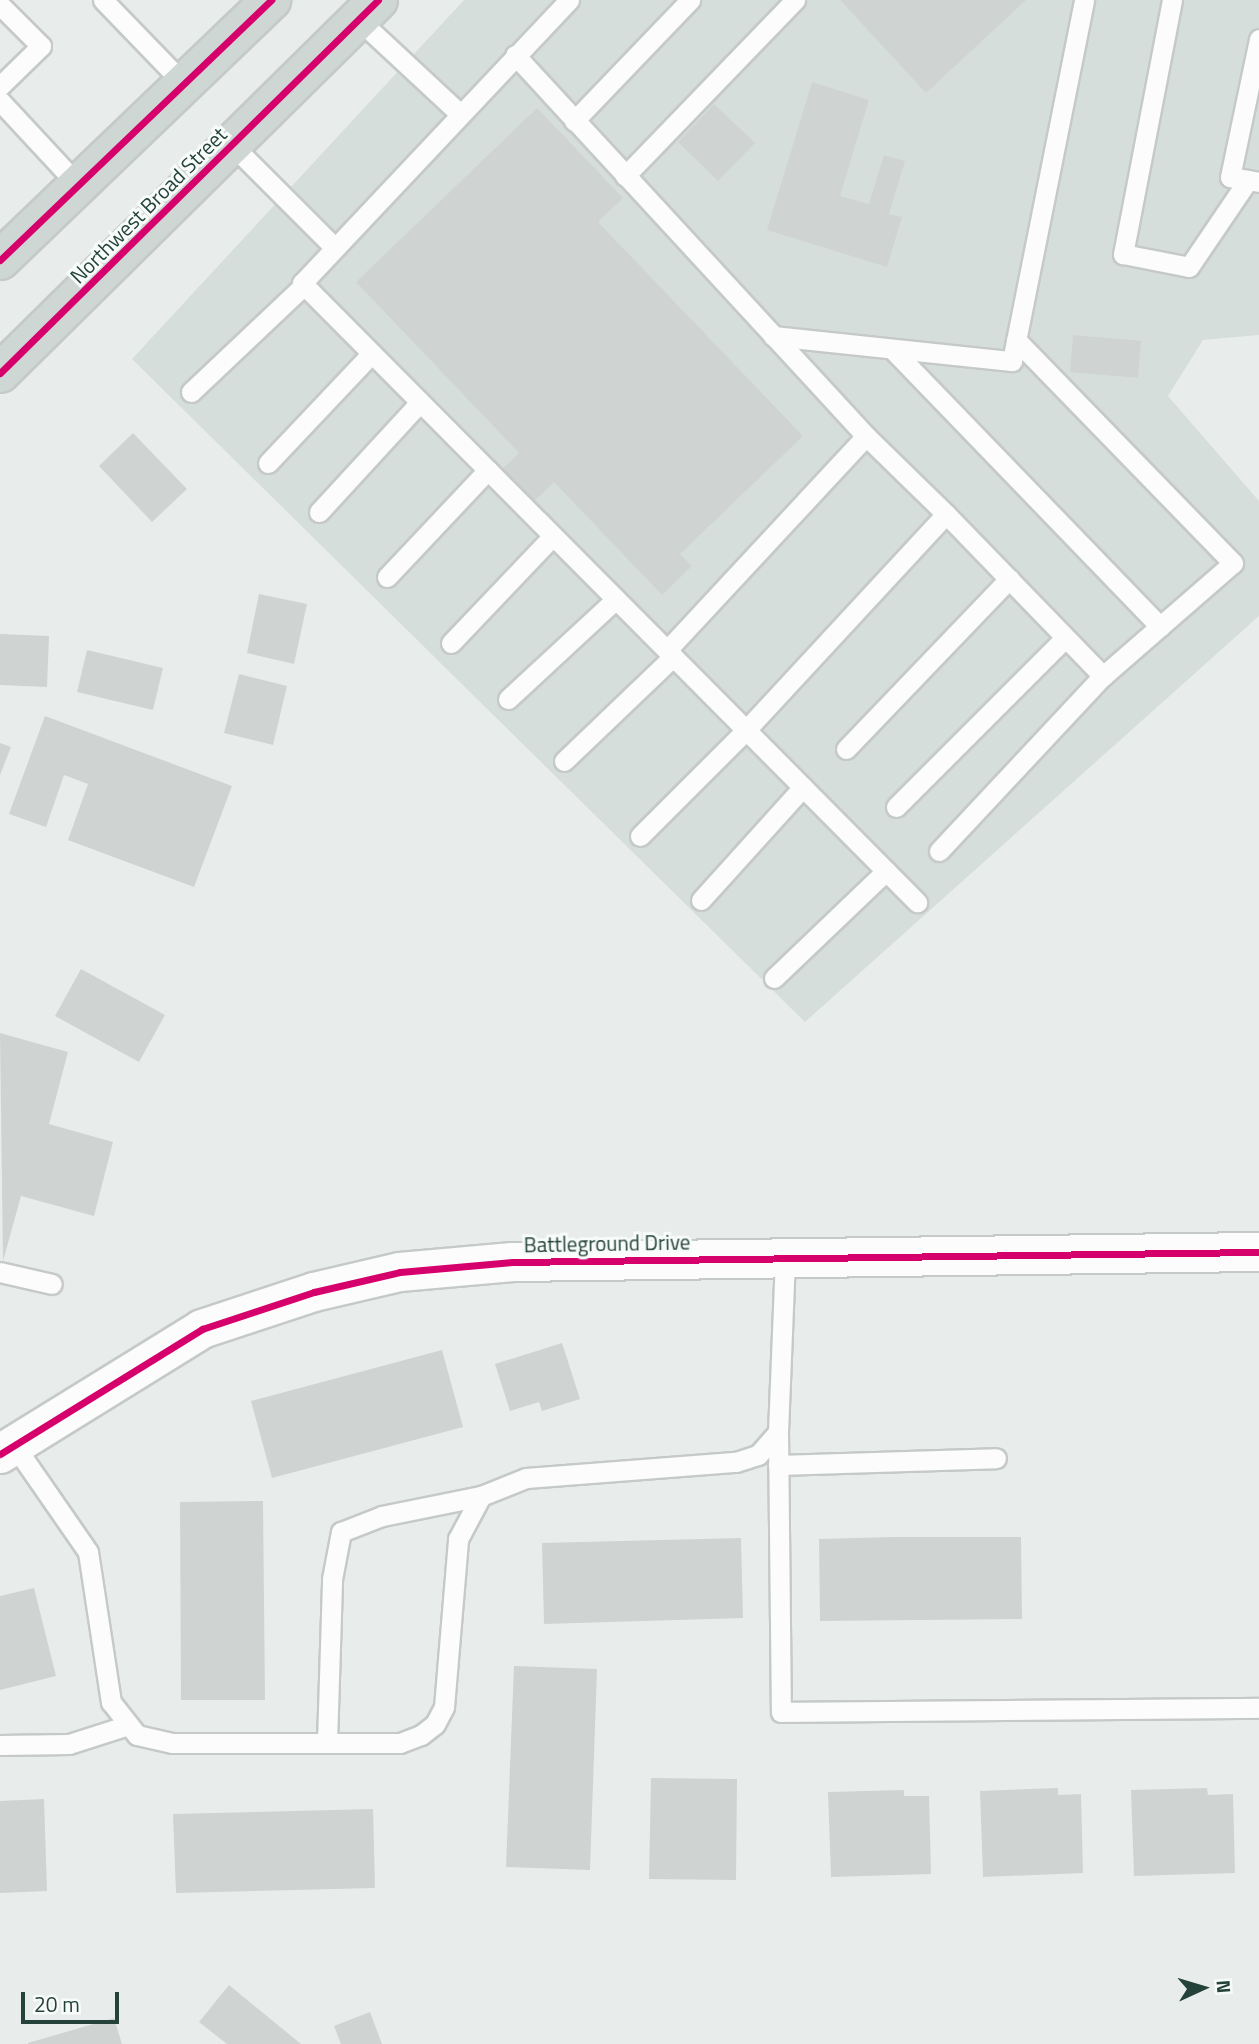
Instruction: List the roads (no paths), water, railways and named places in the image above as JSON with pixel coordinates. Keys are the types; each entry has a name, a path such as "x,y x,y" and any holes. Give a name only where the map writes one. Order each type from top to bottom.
{"main road":[{"path":"0,260 271,0"},
{"name":"Northwest Broad Street","path":"0,373 233,146 358,7"}],"street":[{"name":"Battleground Drive","path":"7,1450 202,1329 326,1289 400,1272 513,1262 1259,1252"}],"lane":[{"path":"103,0 184,84"},
{"path":"191,392 304,285 335,248 569,0"},
{"path":"574,121 690,0"},
{"path":"625,176 795,0"},
{"path":"773,336 1013,362 1084,0"},
{"path":"1172,0 1123,254 1189,267 1254,181 1230,177 1259,39"},
{"path":"0,5 41,46 0,86"},
{"path":"358,7 460,114"},
{"path":"515,55 866,436 946,514 1103,676"},
{"path":"0,101 79,186"},
{"path":"233,146 335,248"},
{"path":"304,285 917,902"},
{"path":"939,851 1103,676 1233,563 1016,340"},
{"path":"892,349 1160,627"},
{"path":"268,463 372,353"},
{"path":"319,512 420,402"},
{"path":"564,761 670,654 866,436"},
{"path":"387,577 488,470"},
{"path":"640,836 746,730 946,514"},
{"path":"451,643 553,536"},
{"path":"846,749 1009,579"},
{"path":"508,699 616,599"},
{"path":"897,807 1065,638"},
{"path":"701,900 803,787"},
{"path":"774,978 886,871"},
{"path":"785,1259 778,1432 780,1712 1259,1708"},
{"path":"0,1272 52,1284"},
{"path":"327,1742 332,1579 341,1532 382,1516 481,1496 526,1478 736,1462 758,1455 778,1432"},
{"path":"7,1450 88,1552 111,1702 125,1726 153,1742 400,1742 421,1735 435,1724 444,1707 458,1539 481,1496"},
{"path":"778,1465 996,1458"},
{"path":"0,1745 69,1744 125,1726"}]}
